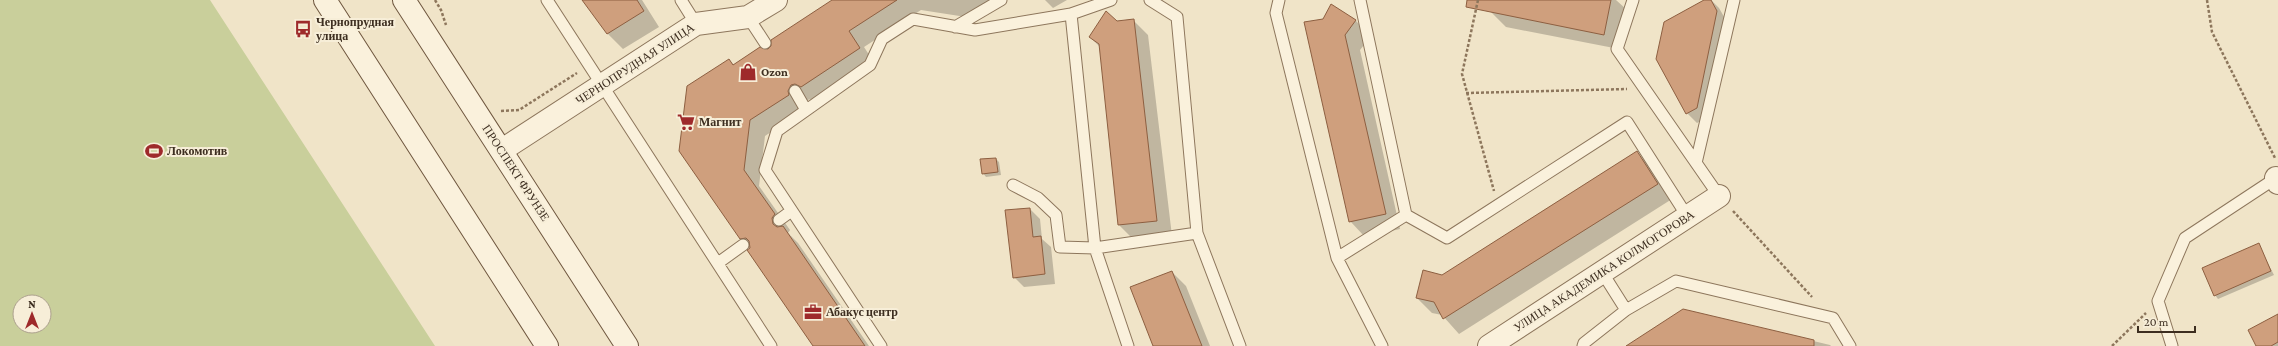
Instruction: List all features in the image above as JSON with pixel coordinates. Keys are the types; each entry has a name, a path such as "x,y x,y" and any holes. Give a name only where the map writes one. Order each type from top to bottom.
{"main road":[{"path":"326,0 547,346"},
{"name":"ПРОСПЕКТ ФРУНЗЕ","path":"404,0 627,346"},
{"name":"ЧЕРНОПРУДНАЯ УЛИЦА","path":"502,150 696,24 748,17 776,0"},
{"name":"УЛИЦА АКАДЕМИКА КОЛМОГОРОВА","path":"1489,346 1719,196"}],"lane":[{"path":"547,0 771,346"},
{"path":"681,0 696,24"},
{"path":"955,27 1001,0"},
{"path":"881,346 790,212 765,170 778,131 870,65 882,39 913,19 975,30 1071,14 1111,0"},
{"path":"1150,0 1177,17 1197,233 1240,346"},
{"path":"1279,0 1276,13 1337,258 1382,346"},
{"path":"1360,0 1406,215 1447,238 1626,122 1688,216"},
{"path":"1633,0 1617,49 1719,196"},
{"path":"1696,163 1734,0"},
{"path":"1071,14 1095,248 1128,346"},
{"path":"748,17 765,43"},
{"path":"795,91 806,110"},
{"path":"2172,346 2158,301 2184,238 2277,181"},
{"path":"1013,185 1038,198 1056,215 1060,247 1095,248 1197,233"},
{"path":"779,220 790,212"},
{"path":"1337,258 1406,215"},
{"path":"718,263 744,245"},
{"path":"1602,272 1626,310"},
{"path":"1583,346 1584,343 1626,310 1676,281 1833,318 1850,346"}],"path":[{"path":"435,0 441,10 448,32"},
{"path":"1478,0 1462,74 1498,205"},
{"path":"2207,0 2212,32 2275,156 2277,181"},
{"path":"497,109 504,112 519,110 589,65"},
{"path":"1466,93 1645,88"},
{"path":"1719,196 1814,299"},
{"path":"2112,346 2158,301"}],"green space":[{"name":"Локомотив","path":"0,0 210,0 435,346 0,346"}],"building":[{"path":"582,0 637,0 644,11 607,34"},
{"path":"832,0 897,0 849,31 860,48 801,87 795,84 791,85 788,91 789,95 750,120 744,170 775,214 772,218 773,224 777,227 783,226 865,346 813,346 747,250 750,248 749,241 746,238 740,239 679,151 687,86 729,59 733,65 760,47 768,49 771,46 771,40"},
{"path":"1467,0 1611,0 1604,35 1466,7"},
{"path":"1704,0 1711,0 1717,11 1697,108 1686,114 1656,59 1664,22"},
{"path":"1331,4 1356,20 1345,35 1386,214 1349,222 1304,22 1323,19"},
{"path":"1106,11 1117,21 1134,19 1157,221 1118,225 1099,44 1089,37"},
{"path":"1637,151 1658,184 1443,319 1434,302 1416,298 1423,270 1442,275"},
{"path":"996,158 998,172 982,174 980,159"},
{"path":"1030,208 1033,237 1041,236 1045,274 1013,278 1005,210"},
{"path":"2259,243 2271,271 2214,296 2202,268"},
{"path":"1172,271 1202,346 1153,346 1130,287"},
{"path":"1683,309 1814,340 1814,346 1626,346"},
{"path":"2278,314 2278,342 2271,346 2256,346 2248,330"}],"place":[{"name":"Чернопрудная улица","path":"303,29"},
{"name":"Ozon","path":"748,72"},
{"name":"Магнит","path":"686,122"},
{"name":"Локомотив","path":"154,151"},
{"name":"Абакус центр","path":"813,312"}]}
